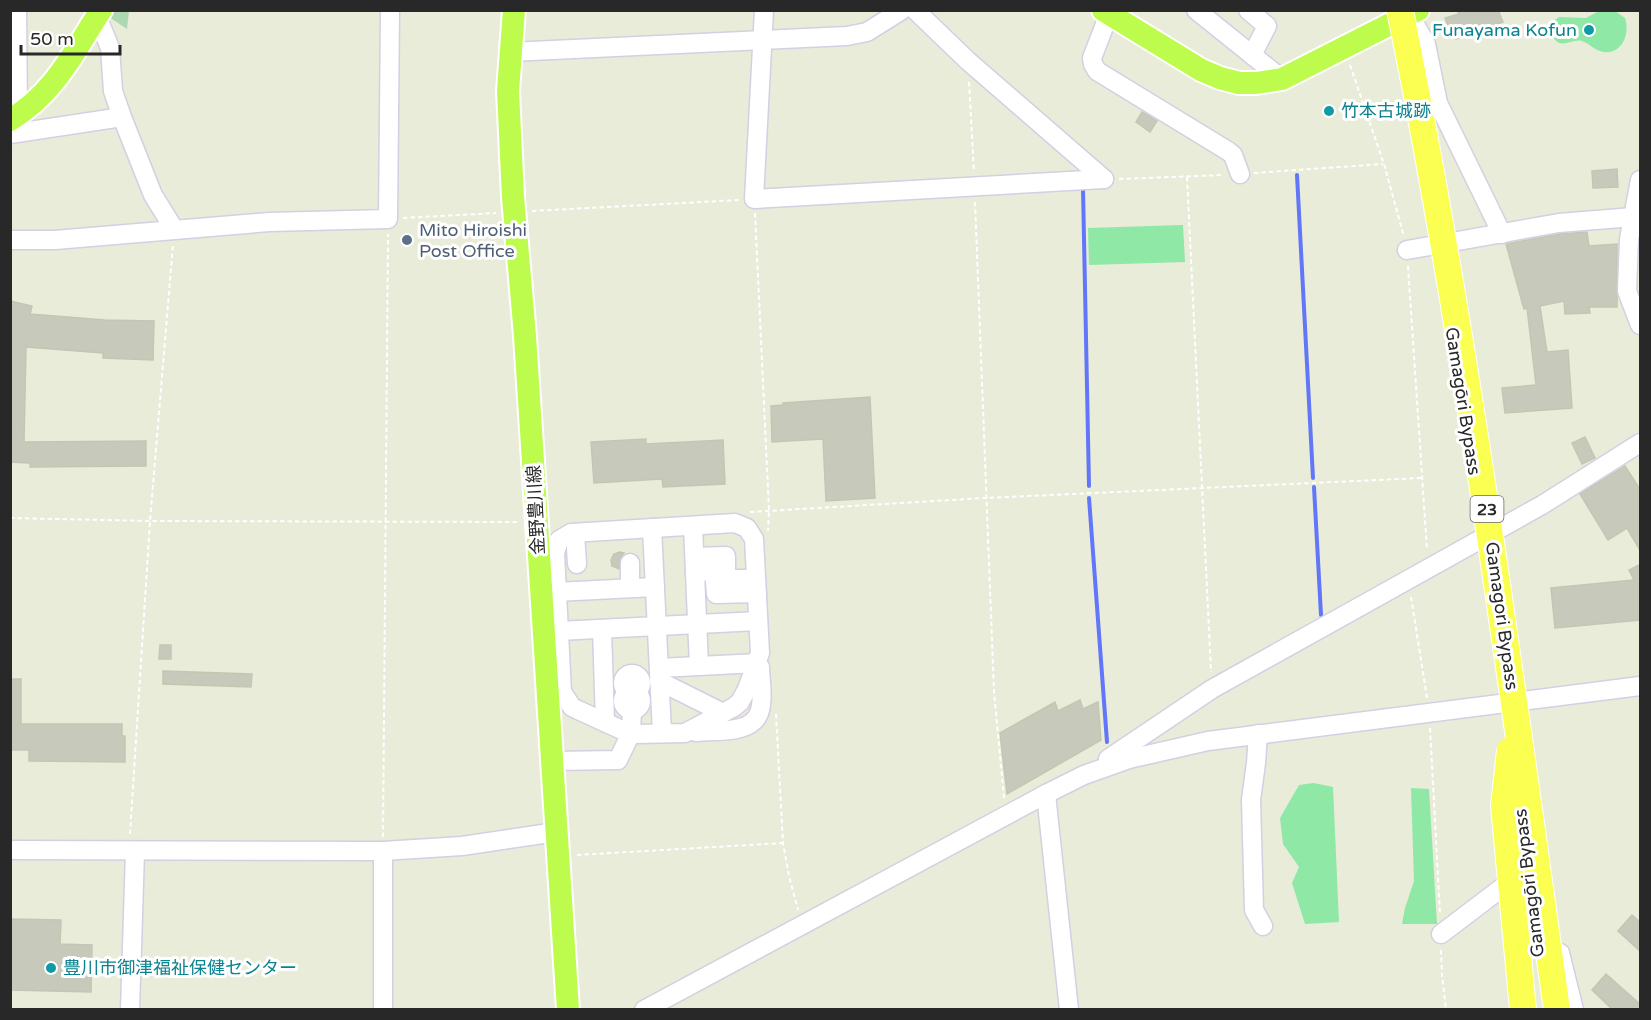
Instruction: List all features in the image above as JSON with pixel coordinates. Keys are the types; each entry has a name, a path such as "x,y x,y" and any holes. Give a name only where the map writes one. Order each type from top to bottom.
{"highway":[{"name":"Gamagōri Bypass","path":"1405,12 1491,575 1544,1010"},
{"name":"Gamagori Bypass","path":"1405,12 1418,101 1465,362 1496,567 1557,1010"},
{"path":"1512,740 1504,806 1523,1010"}],"main road":[{"name":"金野豊川線","path":"514,10 508,91 514,212 525,336 568,1010"},
{"path":"1108,12 1201,70 1239,83 1282,79 1344,48 1405,12"},
{"path":"13,123 55,82 99,13"}],"street":[{"path":"17,10 13,123 122,117"},
{"path":"10,240 55,240 269,222 388,219 390,10"},
{"path":"764,10 754,199 1104,179 968,61 916,11"},
{"path":"510,52 846,36 867,32 902,10"},
{"path":"1248,10 1267,26 1252,55"},
{"path":"1198,11 1282,79"},
{"path":"1108,12 1092,58 1096,71 1228,151 1233,155 1240,174"},
{"path":"1405,12 1426,44 1438,103 1502,234"},
{"path":"99,13 110,48 113,91 122,117 153,195 174,229"},
{"path":"1640,188 1629,240 1627,291 1641,325"},
{"path":"1407,250 1559,223 1633,217"},
{"path":"1084,775 1212,689 1542,505 1641,443"},
{"path":"735,523 747,528 754,539 761,707 756,720 742,728 685,733 631,733 572,707 564,697 558,631 556,546 564,536 575,533 688,526 735,523"},
{"path":"688,526 695,564 692,624"},
{"path":"688,526 692,624 699,666"},
{"path":"652,528 662,733"},
{"path":"575,533 576,564"},
{"path":"630,563 630,588"},
{"path":"695,564 714,571 716,594 757,586"},
{"path":"556,592 655,587"},
{"path":"558,631 758,621"},
{"path":"602,628 605,722"},
{"path":"659,675 699,666 759,658"},
{"path":"685,733 740,702 759,658"},
{"path":"659,675 689,696 723,713"},
{"path":"644,1010 1046,794 1084,775 1129,759 1208,741 1641,686"},
{"path":"552,761 618,760 631,733 632,711 638,709 641,700 639,695 632,692"},
{"path":"661,713 689,696"},
{"path":"1171,717 1168,734 1171,748"},
{"path":"1258,734 1251,800 1254,910 1263,926"},
{"path":"1046,794 1069,1010"},
{"path":"10,850 383,851 462,846 556,832"},
{"path":"383,851 383,1010"},
{"path":"130,1010 135,852"},
{"path":"1441,934 1537,861 1574,1010"}],"path":[{"path":"1344,48 1384,164 1407,250 1428,568"},
{"path":"968,61 975,187 994,692 1006,816"},
{"path":"1187,177 1212,689"},
{"path":"383,851 388,219 754,199 769,510 1421,478"},
{"path":"135,852 130,840 150,521 174,229"},
{"path":"10,518 150,521 537,522"},
{"path":"1408,579 1429,713 1442,975 1446,1010"},
{"path":"557,856 783,843 802,925"}],"green space":[{"path":"108,11 129,11 127,29 106,15"},
{"name":"Funayama Kofun","path":"1599,11 1615,11 1625,18 1626,36 1620,46 1611,52 1598,50 1582,41 1559,43 1551,33 1552,22 1559,17 1586,18"},
{"path":"1183,225 1185,262 1089,265 1088,228"},
{"path":"1314,783 1333,787 1339,922 1305,924 1292,883 1299,867 1283,844 1280,818 1299,785"},
{"path":"1411,788 1429,789 1437,924 1402,924 1414,881"}],"building":[{"path":"1457,10 1498,10 1503,22 1456,39 1455,36 1452,37 1445,18 1459,14"},
{"path":"1142,112 1157,121 1150,132 1136,122"},
{"path":"1617,169 1618,187 1593,188 1592,171"},
{"path":"1587,232 1589,246 1617,244 1617,307 1589,307 1590,313 1565,314 1564,301 1540,306 1547,352 1568,350 1572,408 1505,413 1502,388 1536,385 1527,308 1524,309 1506,244 1560,234"},
{"path":"10,301 32,306 30,314 154,321 153,360 103,358 103,353 26,347 24,442 146,441 146,466 30,467 30,463 10,462"},
{"path":"870,397 875,498 826,501 823,439 772,442 771,406 783,405 783,403"},
{"path":"1585,437 1595,458 1582,464 1572,443"},
{"path":"646,439 646,444 723,440 725,484 663,487 662,479 594,483 591,442"},
{"path":"1625,466 1641,491 1641,552 1627,528 1608,540 1580,494"},
{"path":"624,553 620,558 619,569 612,566 611,560 614,554"},
{"path":"1641,564 1641,620 1555,628 1551,588 1634,580 1629,570"},
{"path":"160,645 171,645 171,659 159,659"},
{"path":"163,671 252,674 251,687 163,684"},
{"path":"10,679 21,679 21,724 122,724 122,736 125,736 125,762 29,761 29,750 10,750"},
{"path":"1080,700 1083,709 1098,702 1101,740 1007,794 1000,733 1055,702 1058,711"},
{"path":"1632,915 1641,923 1641,952 1618,931"},
{"name":"豊川市御津福祉保健センター","path":"10,919 61,920 60,944 92,945 91,992 10,990"},
{"path":"1606,974 1641,1005 1641,1010 1613,1010 1592,990"}],"waterway":[{"path":"1297,175 1313,478"},
{"path":"1083,189 1089,486"},
{"path":"1314,487 1321,615"},
{"path":"1089,498 1107,742"}],"place":[{"name":"Funayama Kofun","path":"1589,30"},
{"name":"竹本古城跡","path":"1329,111"},
{"name":"Mito Hiroishi Post Office","path":"407,240"},
{"name":"豊川市御津福祉保健センター","path":"51,968"}]}
